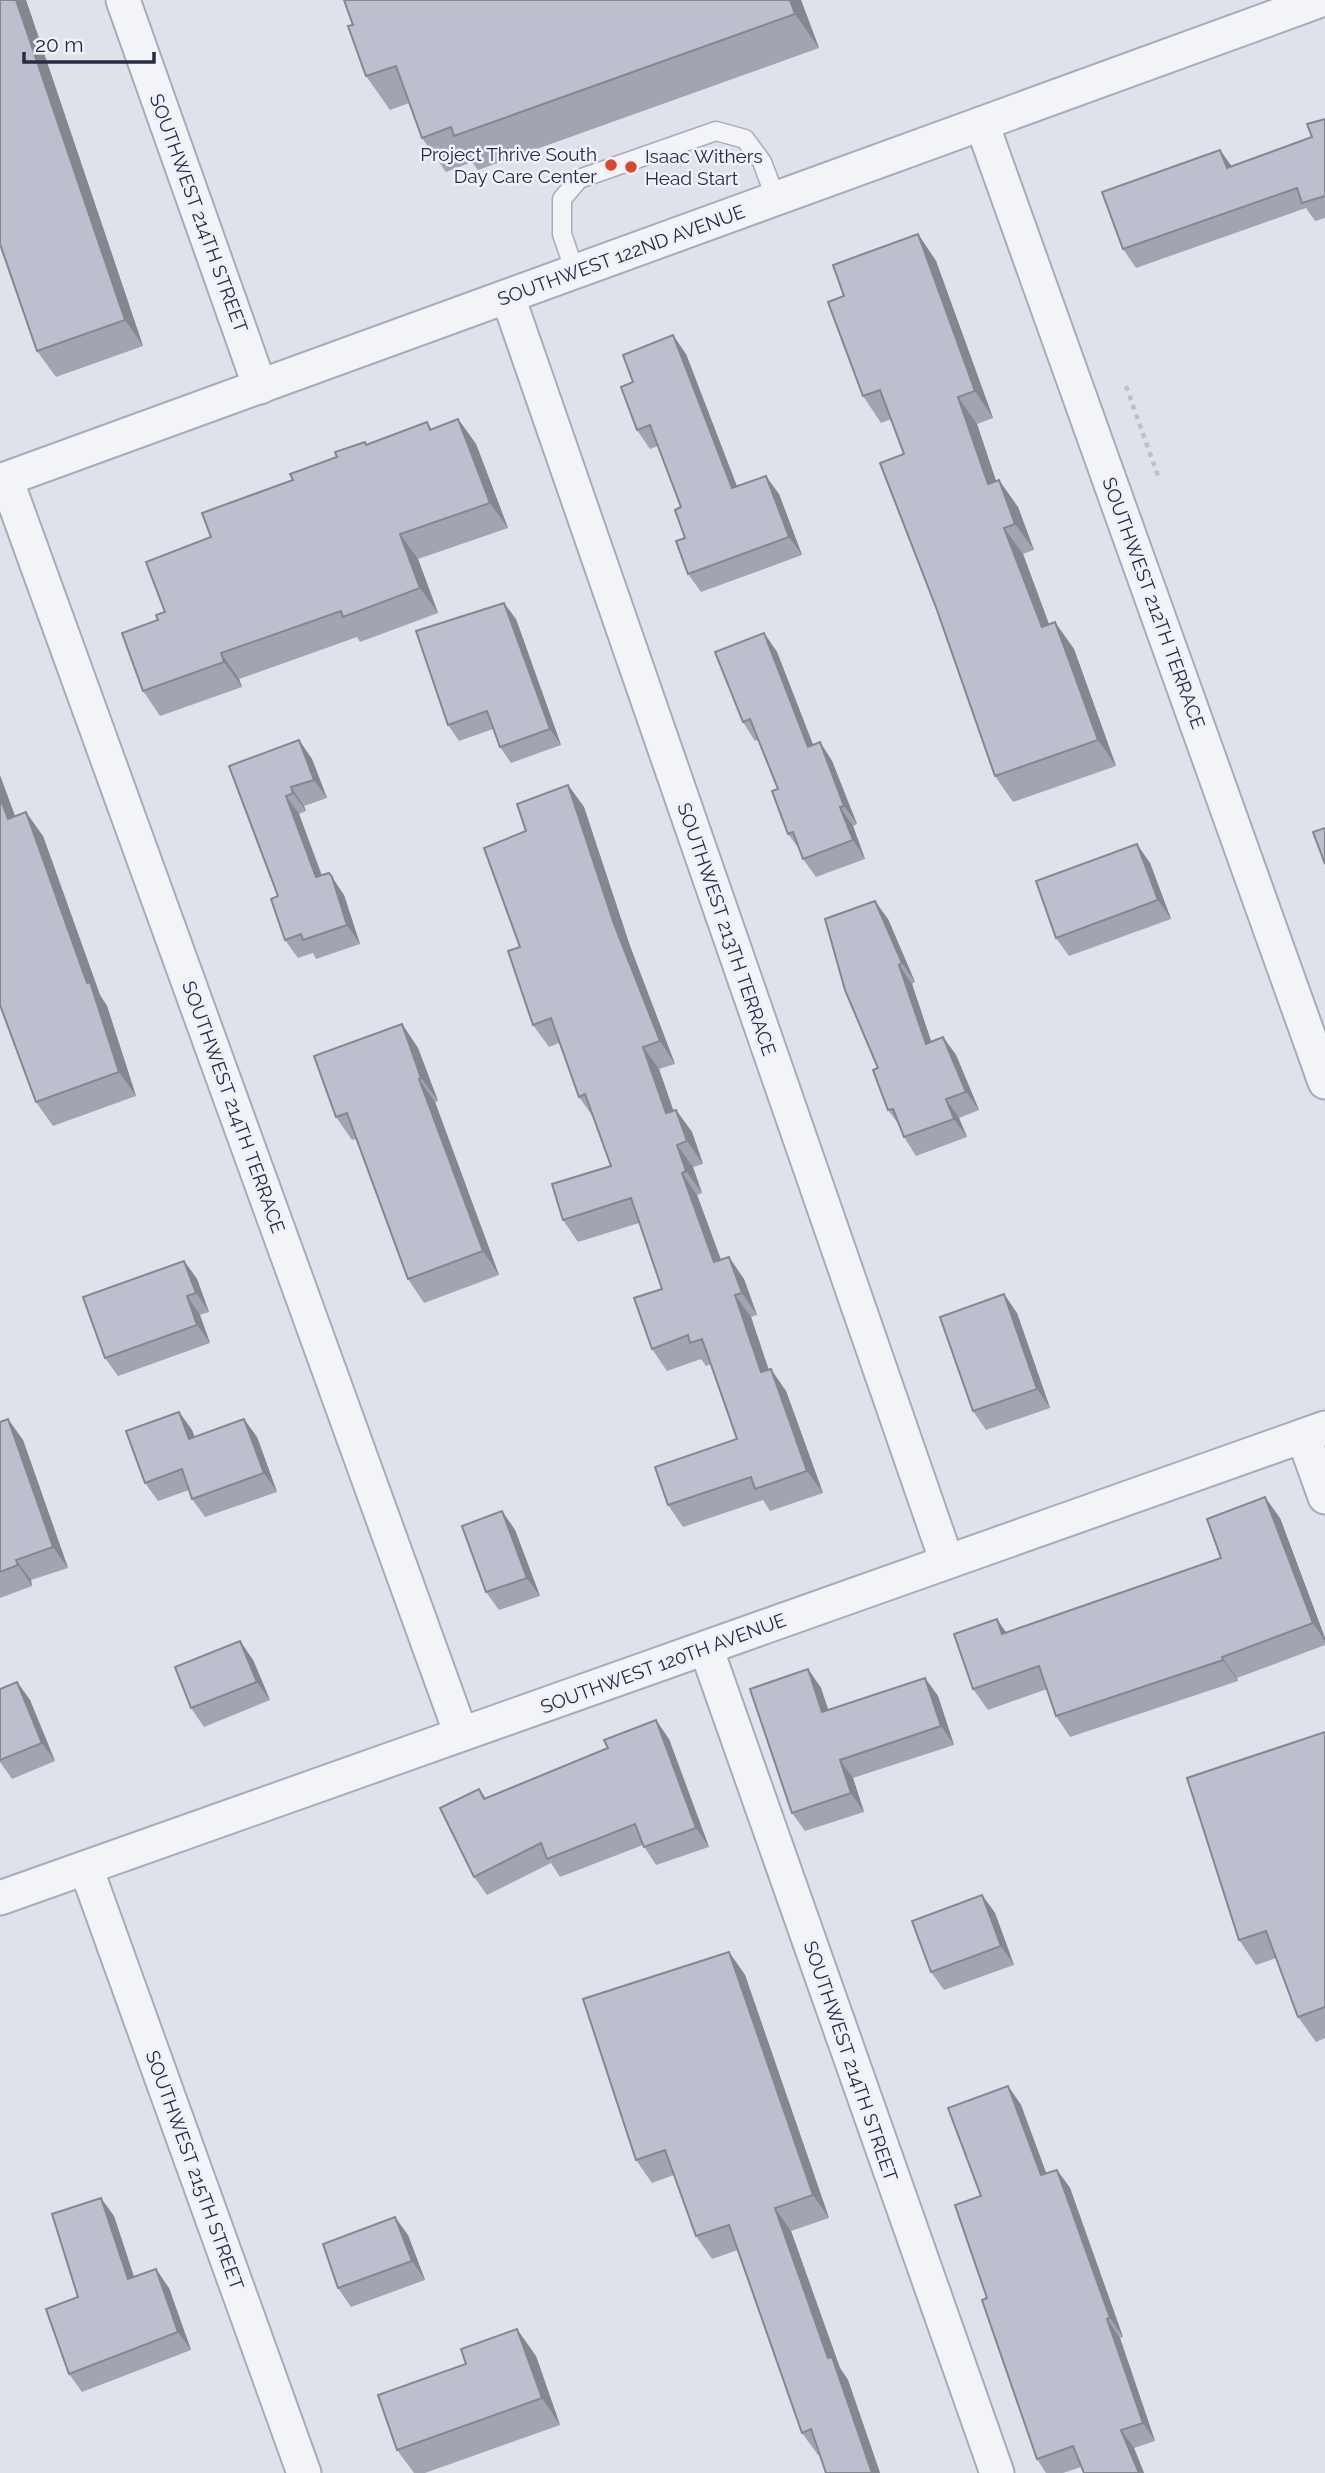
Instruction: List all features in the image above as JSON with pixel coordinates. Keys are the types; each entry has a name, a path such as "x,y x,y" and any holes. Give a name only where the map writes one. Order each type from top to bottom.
{"street":[{"name":"SOUTHWEST 214TH STREET","path":"122,0 260,387"},
{"name":"SOUTHWEST 122ND AVENUE","path":"3,480 1321,0"},
{"name":"SOUTHWEST 212TH TERRACE","path":"982,124 1325,1082"},
{"name":"SOUTHWEST 213TH TERRACE","path":"508,297 947,1562"},
{"name":"SOUTHWEST 214TH TERRACE","path":"3,480 461,1734"},
{"name":"SOUTHWEST 120TH AVENUE","path":"0,1898 1314,1432"},
{"path":"1314,1432 1325,1497"},
{"name":"SOUTHWEST 214TH STREET","path":"706,1648 997,2473"},
{"name":"SOUTHWEST 215TH STREET","path":"86,1868 304,2473"}],"lane":[{"path":"575,272 562,234 562,200 579,179 716,131 745,139 762,162 776,199"}],"path":[{"path":"1126,386 1159,479"}],"building":[{"path":"0,0 16,0 125,320 37,351 0,244"},
{"path":"344,0 790,0 795,14 454,136 451,127 422,138 396,66 366,76 348,26 353,25"},
{"path":"1325,119 1325,196 1302,203 1297,188 1123,249 1102,192 1220,150 1227,168 1312,137 1307,124"},
{"path":"918,234 975,391 958,397 988,484 999,480 1015,524 1004,528 1042,627 1055,622 1098,740 995,776 937,610 880,463 904,454 880,390 863,396 828,302 844,296 833,265"},
{"path":"673,335 732,488 766,476 789,537 688,574 676,541 685,538 675,510 681,507 650,425 637,430 621,387 633,382 623,355"},
{"path":"458,419 490,503 400,534 420,588 343,617 341,611 221,653 224,662 143,691 122,633 158,620 156,615 165,612 146,562 211,537 202,513 293,480 290,474 337,457 335,452 365,442 366,445 427,422 430,430"},
{"path":"504,603 550,729 500,747 487,711 448,725 416,631"},
{"path":"764,633 808,747 820,742 844,806 840,807 853,840 803,859 793,832 788,834 772,791 778,789 750,719 743,722 715,652"},
{"path":"299,740 314,780 291,787 293,793 286,796 316,877 329,873 332,877 347,925 303,940 301,934 285,940 271,899 278,896 229,766"},
{"path":"568,785 614,924 660,1041 643,1047 666,1113 676,1110 687,1141 677,1145 686,1171 682,1173 714,1262 729,1257 742,1293 735,1295 761,1372 771,1369 807,1471 755,1489 751,1477 668,1505 655,1467 737,1439 702,1339 690,1343 688,1335 652,1349 634,1298 662,1289 631,1198 563,1220 552,1184 611,1166 585,1094 579,1097 551,1018 533,1025 508,951 520,947 484,848 526,831 517,804"},
{"path":"0,797 8,819 26,812 87,983 90,982 119,1072 36,1102 0,1005"},
{"path":"1325,828 1325,864 1313,832"},
{"path":"1137,844 1158,900 1056,938 1036,881"},
{"path":"875,901 902,963 899,965 926,1044 943,1037 966,1092 946,1099 954,1119 904,1137 893,1109 888,1110 873,1070 878,1068 845,990 825,919"},
{"path":"402,1024 421,1078 419,1079 483,1251 408,1279 347,1113 336,1117 314,1056"},
{"path":"184,1261 196,1293 187,1296 197,1325 105,1358 83,1297"},
{"path":"1004,1294 1037,1389 973,1411 940,1317"},
{"path":"179,1412 189,1439 244,1419 264,1473 192,1499 182,1469 145,1483 126,1431"},
{"path":"8,1419 53,1547 16,1560 18,1565 0,1572 0,1422"},
{"path":"1265,1497 1313,1623 1222,1657 1223,1660 1056,1716 1039,1666 973,1689 954,1634 997,1619 1002,1634 1221,1558 1207,1519"},
{"path":"502,1511 527,1578 486,1592 462,1526"},
{"path":"240,1641 257,1682 191,1708 175,1667"},
{"path":"808,1669 822,1712 925,1678 941,1726 840,1760 851,1793 792,1813 750,1689"},
{"path":"17,1682 42,1743 0,1760 0,1689"},
{"path":"656,1720 696,1828 644,1847 635,1824 547,1859 541,1843 474,1877 440,1808 479,1789 484,1799 608,1748 604,1740"},
{"path":"1325,1732 1325,2007 1298,2017 1266,1931 1239,1940 1187,1778"},
{"path":"982,1895 1001,1946 931,1972 912,1921"},
{"path":"729,1952 813,2195 775,2208 828,2358 832,2357 872,2473 826,2473 811,2429 802,2433 729,2225 696,2236 665,2150 636,2160 583,1999"},
{"path":"1008,2086 1041,2175 1057,2170 1110,2318 1107,2319 1143,2423 1121,2430 1139,2473 1084,2473 1073,2446 1037,2459 982,2300 987,2298 955,2205 981,2196 948,2108"},
{"path":"101,2198 128,2279 156,2269 178,2332 69,2374 46,2309 78,2297 52,2214"},
{"path":"395,2217 412,2261 338,2288 323,2244"},
{"path":"517,2329 542,2398 397,2450 378,2395 466,2364 461,2349"}],"place":[{"name":"Project Thrive South Day Care Center","path":"611,165"},
{"name":"Isaac Withers Head Start","path":"631,167"}]}
